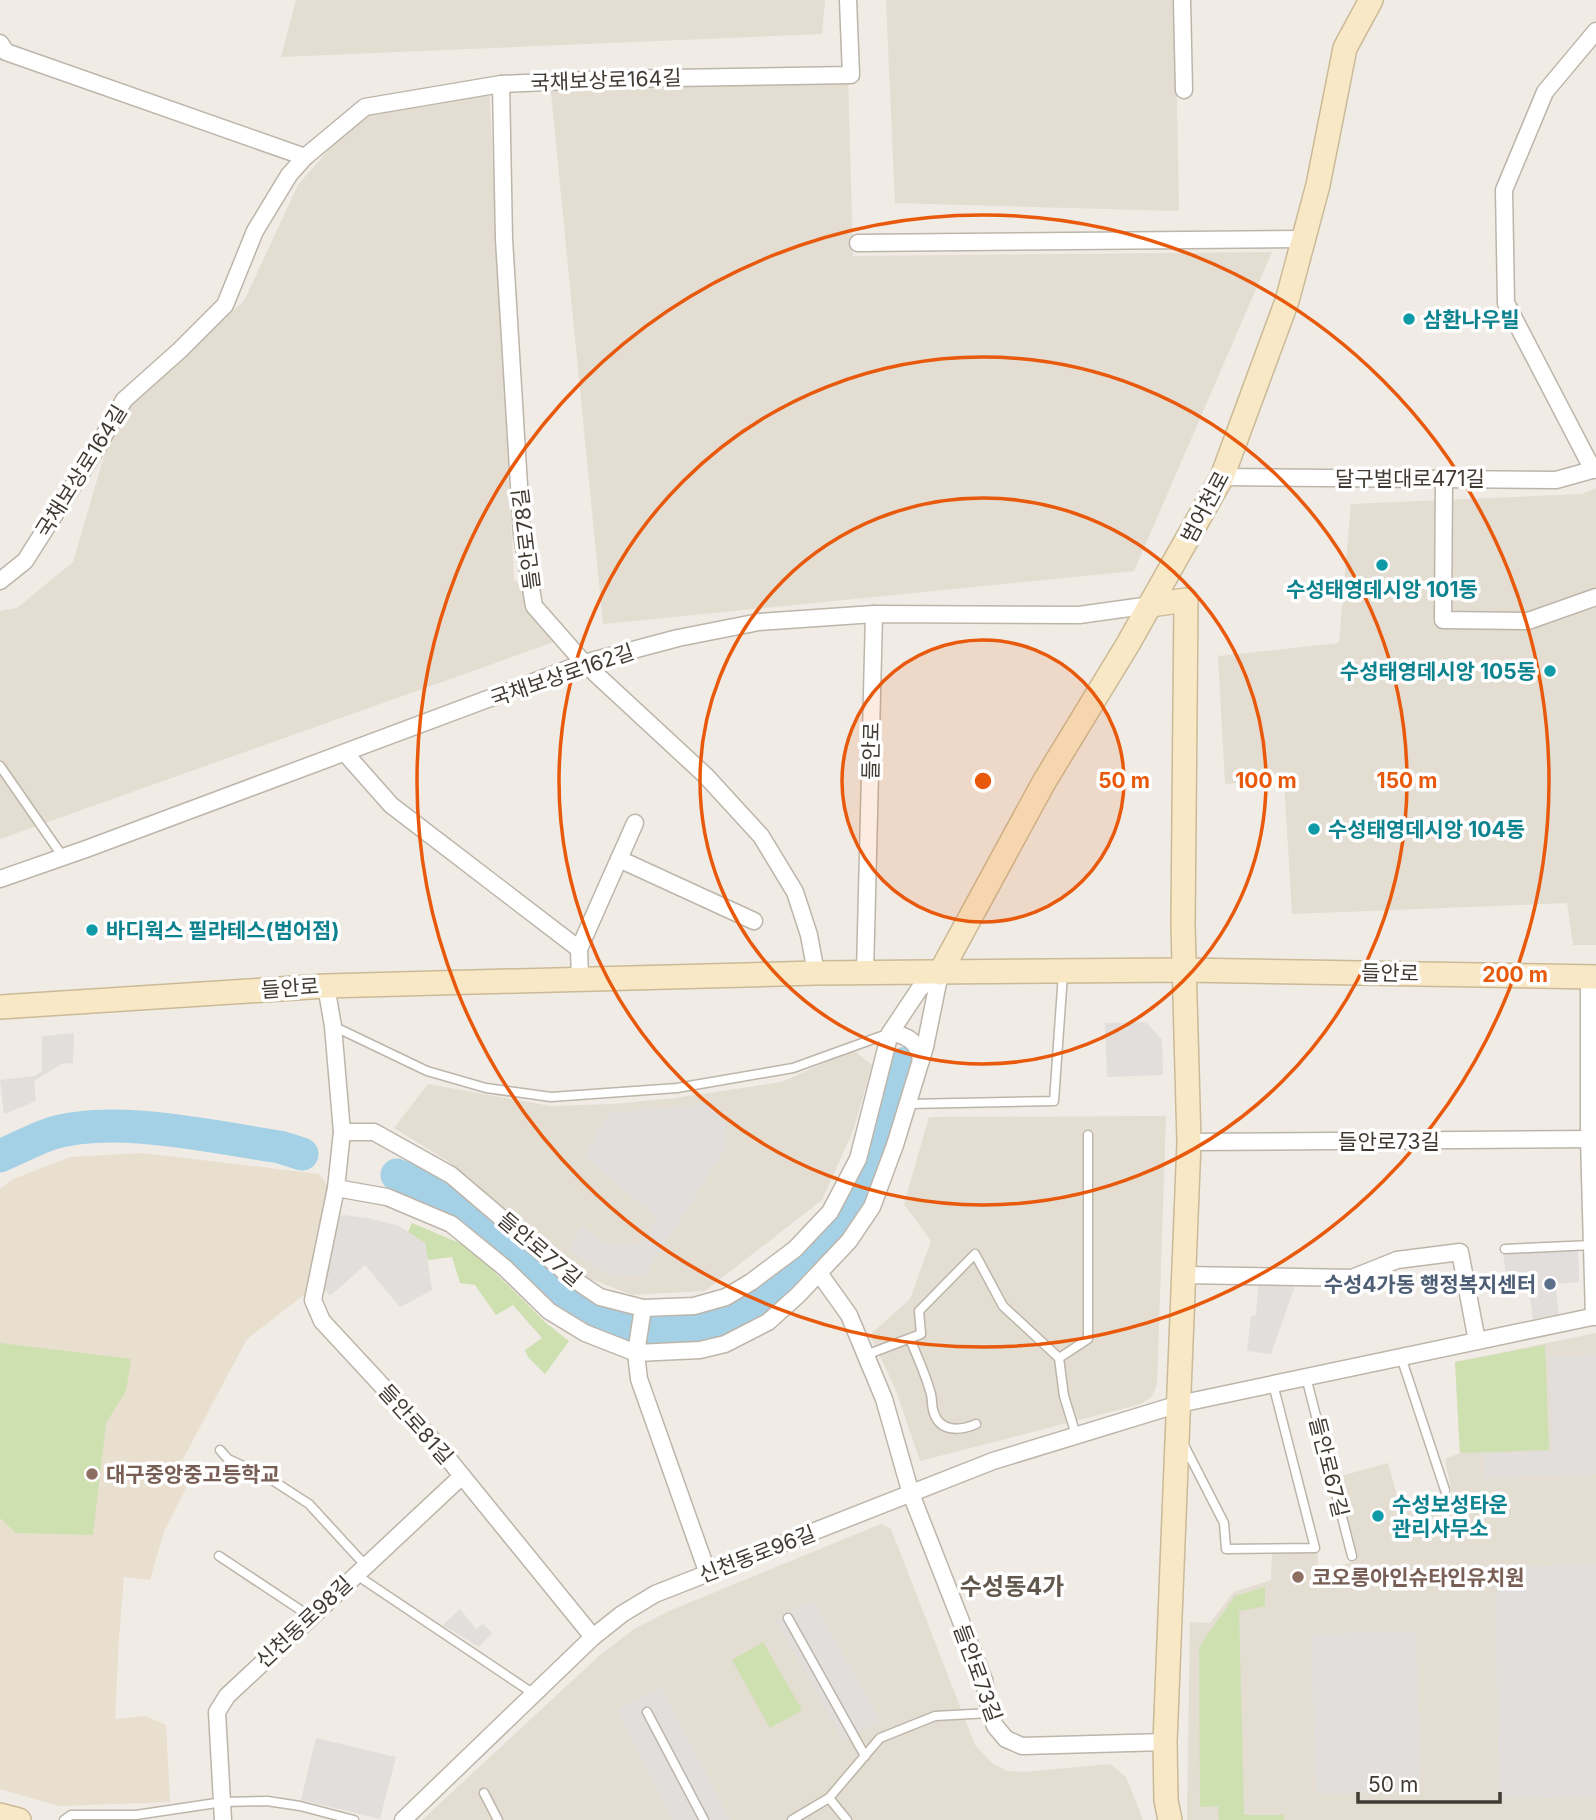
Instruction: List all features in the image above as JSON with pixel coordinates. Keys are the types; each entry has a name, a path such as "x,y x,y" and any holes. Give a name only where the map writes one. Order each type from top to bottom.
{"street":[{"name":"국채보상로164길","path":"0,581 25,561 97,448 124,400 225,305 255,231 289,175 305,157 365,107 501,84 613,79 852,75 848,0"},
{"path":"1182,0 1184,90"},
{"name":"범어천로","path":"940,973 1044,782 1151,605 1222,478 1287,301 1318,185 1345,48 1371,0"},
{"path":"1595,469 1506,303 1504,190 1545,92 1596,31"},
{"path":"0,43 6,52 305,157"},
{"name":"들안로78길","path":"501,84 504,239 522,535 534,606 584,663 706,776 761,835 795,892 809,935 816,973"},
{"path":"858,243 1304,239"},
{"name":"달구벌대로471길","path":"1222,478 1556,480 1595,469"},
{"path":"1444,478 1443,620 1528,621 1596,597"},
{"path":"1151,605 1186,600 1184,970 1189,1142 1165,1742 1166,1800 1170,1820"},
{"name":"국채보상로162길","path":"0,878 584,663 678,638 759,622 874,614 1079,615 1151,605"},
{"name":"들안로","path":"865,973 874,614"},
{"path":"345,753 391,804 579,949"},
{"path":"580,979 579,949 635,823"},
{"path":"619,859 754,921"},
{"name":"들안로","path":"0,1007 326,986 816,973 1184,970 1593,977"},
{"path":"336,1188 387,1197 451,1224 505,1268 549,1311 584,1333 636,1353 700,1350 725,1344 768,1322 849,1241 872,1208 921,1061 940,973"},
{"name":"들안로77길","path":"341,1127 374,1132 451,1175 572,1278 600,1297 643,1309 694,1306 726,1297 751,1282 795,1249 830,1212 858,1159 890,1033 920,988 940,973"},
{"path":"1179,1404 1595,1316 1592,1245 1593,977"},
{"path":"326,986 333,1026 341,1127"},
{"path":"890,1033 911,1039 919,1048 921,1061"},
{"name":"들안로81길","path":"341,1127 336,1188 313,1300 322,1321 395,1397 593,1637"},
{"name":"들안로73길","path":"1189,1142 1592,1139"},
{"path":"1184,1275 1352,1278 1397,1260 1460,1252 1476,1341"},
{"name":"들안로73길","path":"819,1273 849,1315 884,1399 911,1494 984,1680 995,1726 1006,1739 1022,1746 1165,1742"},
{"path":"643,1309 636,1353 639,1379 708,1574"},
{"name":"신천동로96길","path":"403,1820 593,1637 622,1614 655,1594 993,1461 1179,1404"},
{"name":"신천동로98길","path":"223,1820 217,1712 227,1696 462,1476"},
{"path":"0,1815 19,1820"}],"lane":[{"path":"0,766 63,857"},
{"path":"908,1104 1054,1101 1063,971"},
{"path":"333,1026 426,1071 486,1088 551,1097 677,1088 793,1068 890,1033"},
{"path":"1059,1358 1088,1339 1088,1135"},
{"path":"1505,1249 1592,1245"},
{"path":"866,1355 921,1334 919,1311 975,1254 1003,1306 1059,1358 1064,1396 1076,1436"},
{"path":"910,1339 932,1394 936,1418 951,1430 976,1424"},
{"path":"1401,1357 1445,1490"},
{"name":"들안로67길","path":"1306,1377 1352,1556"},
{"path":"1178,1433 1224,1523 1226,1549 1315,1548 1273,1384"},
{"path":"220,1450 228,1459 269,1478 309,1504 360,1570 534,1694"},
{"path":"219,1556 311,1617"},
{"path":"788,1618 865,1756"},
{"path":"647,1713 704,1820"},
{"path":"792,1820 829,1798 880,1738 936,1716 990,1713"},
{"path":"484,1793 498,1820"},
{"path":"829,1798 847,1820"},
{"path":"64,1820 71,1815 136,1815 223,1802 267,1801 300,1806 354,1820"}],"shaded area":[{"path":"296,0 825,0 822,34 281,57"},
{"path":"886,0 1175,0 1179,211 895,203"},
{"path":"848,78 853,256 1272,252 1134,571 603,624 550,82"},
{"path":"489,87 514,579 568,637 0,839 0,611 17,608 73,562 107,446 139,392 244,301 298,185 374,98"},
{"path":"1596,488 1596,945 1573,945 1567,903 1292,914 1284,780 1225,784 1218,656 1339,643 1351,504 1582,494"},
{"path":"1146,1022 1162,1040 1163,1075 1107,1077 1105,1023"},
{"path":"74,1033 73,1063 61,1064 34,1081 36,1101 4,1114 0,1080 35,1076 42,1071 42,1036"},
{"path":"853,1050 872,1065 853,1131 822,1200 705,1291 632,1295 581,1275 522,1229 448,1161 394,1128 428,1084 550,1106 613,1104 782,1082"},
{"path":"707,1104 725,1115 727,1146 645,1275 614,1277 569,1251 582,1226 601,1241 623,1246 641,1244 657,1218 584,1156 609,1113"},
{"path":"1166,1116 1157,1385 1152,1396 1141,1404 920,1461 895,1388 870,1335 910,1299 931,1241 904,1204 929,1117"},
{"name":"대구중앙중고등학교","path":"142,1153 319,1174 328,1186 309,1291 247,1339 178,1468 190,1480 164,1531 150,1580 124,1577 115,1719 145,1716 166,1725 170,1802 60,1806 0,1789 0,1189 11,1180 70,1157"},
{"path":"343,1215 399,1226 425,1243 432,1290 400,1307 365,1265 330,1296 320,1284 334,1219"},
{"path":"1578,1250 1579,1282 1555,1284 1559,1314 1533,1319 1527,1278 1507,1281 1503,1254"},
{"path":"1259,1279 1297,1280 1271,1354 1247,1351 1251,1316 1256,1315"},
{"path":"1596,1333 1596,1820 1187,1820 1190,1622 1210,1623 1234,1592 1271,1580 1272,1552 1317,1551 1319,1572 1356,1561 1334,1478 1388,1463 1402,1513 1452,1494 1445,1459 1460,1453 1455,1362"},
{"path":"1596,1355 1596,1474 1485,1478 1484,1454 1553,1451 1549,1357"},
{"path":"881,1524 891,1529 975,1745 992,1763 1007,1771 1025,1772 1110,1764 1126,1777 1143,1820 422,1820 599,1656 634,1629 669,1611"},
{"path":"1596,1565 1596,1797 1499,1799 1495,1567"},
{"path":"812,1600 880,1720 844,1741 776,1620"},
{"path":"460,1609 476,1629 483,1624 492,1633 479,1647 443,1625"},
{"path":"1416,1631 1420,1791 1316,1794 1311,1634"},
{"path":"661,1687 730,1820 673,1820 617,1710"},
{"path":"316,1738 396,1757 380,1819 301,1800"}],"green space":[{"path":"412,1223 469,1247 546,1323 569,1341 545,1374 528,1357 525,1350 542,1338 513,1305 496,1315 475,1285 460,1283 452,1257 428,1260 425,1243 408,1232"},
{"path":"0,1343 131,1359 126,1391 106,1423 93,1535 16,1533 0,1518"},
{"path":"1545,1345 1549,1450 1460,1453 1455,1362"},
{"path":"1265,1587 1265,1606 1239,1611 1244,1815 1284,1815 1284,1820 1219,1820 1218,1806 1200,1807 1199,1647 1235,1596"},
{"path":"763,1642 802,1710 770,1728 732,1660"}],"waterway":[{"path":"397,1175 442,1193 567,1296 602,1319 629,1327 658,1331 687,1328 719,1320 752,1307 782,1287 846,1221 870,1185 885,1144 906,1063"},
{"path":"0,1156 50,1134 76,1128 104,1126 194,1133 280,1147 302,1154"}],"place":[{"name":"삼환나우빌","path":"1409,319"},
{"name":"수성태영데시앙 101동","path":"1382,565"},
{"name":"수성태영데시앙 105동","path":"1550,671"},
{"name":"수성태영데시앙 104동","path":"1314,829"},
{"name":"바디웍스 필라테스(범어점)","path":"92,930"},
{"name":"수성4가동 행정복지센터","path":"1550,1284"},
{"name":"대구중앙중고등학교","path":"92,1474"},
{"name":"수성보성타운 관리사무소","path":"1378,1516"},
{"name":"코오롱아인슈타인유치원","path":"1298,1577"}],"district":[{"name":"수성동4가","path":"1012,1586"}]}
